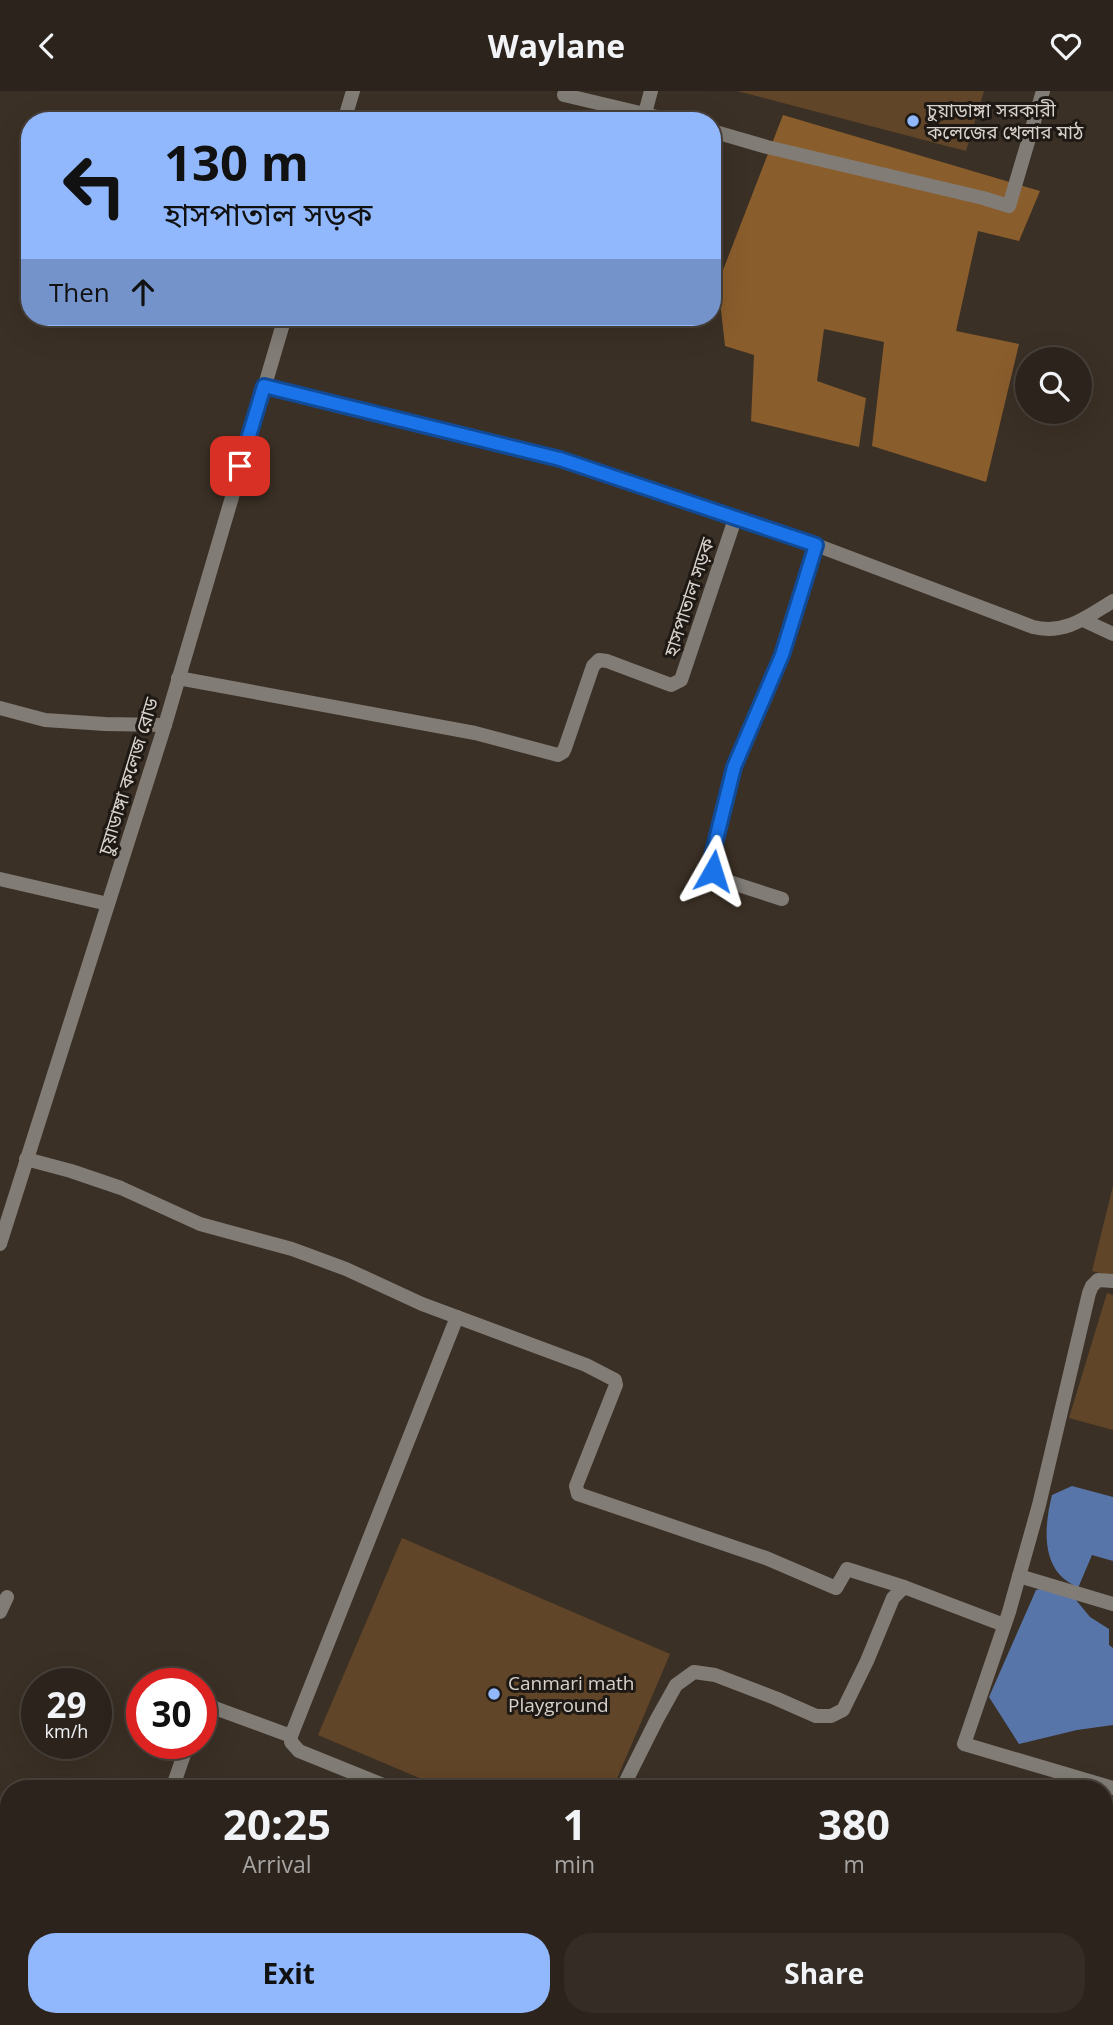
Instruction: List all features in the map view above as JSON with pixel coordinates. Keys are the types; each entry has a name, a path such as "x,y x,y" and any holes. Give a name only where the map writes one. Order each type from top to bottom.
{"street":[{"path":"347,112 354,91"},
{"path":"645,112 651,91"},
{"path":"721,134 1009,206 1043,91"},
{"path":"564,95 640,112"},
{"name":"চুয়াডাঙ্গা কলেজ রোড","path":"0,1244 4,1213 26,1159 165,726 282,326"},
{"path":"264,386 560,459 735,519"},
{"name":"হাসপাতাল সড়ক","path":"178,678 475,733 558,755 565,748 593,666 600,660 671,685 681,680 735,519 816,545 1048,631 1083,619 1113,601"},
{"path":"782,899 720,879 713,871 711,863 734,767 782,655 816,545"},
{"path":"1083,619 1113,634"},
{"path":"0,708 45,720 165,726"},
{"path":"0,879 108,904"},
{"path":"26,1159 121,1188 200,1224 292,1249 335,1265 422,1304 586,1366 615,1380 616,1385 601,1426 576,1486 578,1494 702,1535 836,1588 847,1569 904,1587 1004,1625"},
{"path":"1086,1780 964,1744 1004,1625 1039,1505 1091,1286 1098,1280 1113,1282"},
{"path":"371,1780 299,1751 291,1742 291,1736 457,1317"},
{"path":"1019,1576 1113,1604"},
{"path":"626,1780 676,1685 694,1672 715,1675 817,1716 831,1716 843,1710 893,1598 904,1587"},
{"path":"0,1612 7,1597"},
{"path":"217,1709 291,1736"},
{"path":"175,1780 182,1759"}],"shaded area":[{"name":"চুয়াডাঙ্গা সরকারী কলেজের খেলার মাঠ","path":"737,91 984,91 966,151"},
{"path":"783,115 1040,191 1019,241 978,231 956,331 1019,344 1015,347 1015,361 986,482 872,446 884,342 824,329 817,381 866,398 859,447 751,421 754,355 725,346 721,275"},
{"path":"1113,1186 1113,1276 1092,1271"},
{"path":"1107,1293 1113,1295 1113,1430 1069,1418"},
{"name":"Canmari math Playground","path":"402,1538 670,1654 616,1780 424,1780 318,1735"}],"water":[{"path":"1072,1486 1113,1497 1113,1561 1092,1555 1078,1588 1062,1577 1054,1567 1047,1536 1052,1495"},
{"path":"1055,1585 1076,1600 1090,1617 1109,1629 1109,1645 1113,1648 1113,1725 1077,1730 1019,1744 989,1697 1036,1590"}],"place":[{"name":"চুয়াডাঙ্গা সরকারী কলেজের খেলার মাঠ","path":"913,121"},
{"name":"Canmari math Playground","path":"494,1694"}],"route":[{"path":"240,466 264,386 560,459 816,545 782,655 734,767 712,856 713,871"}]}
